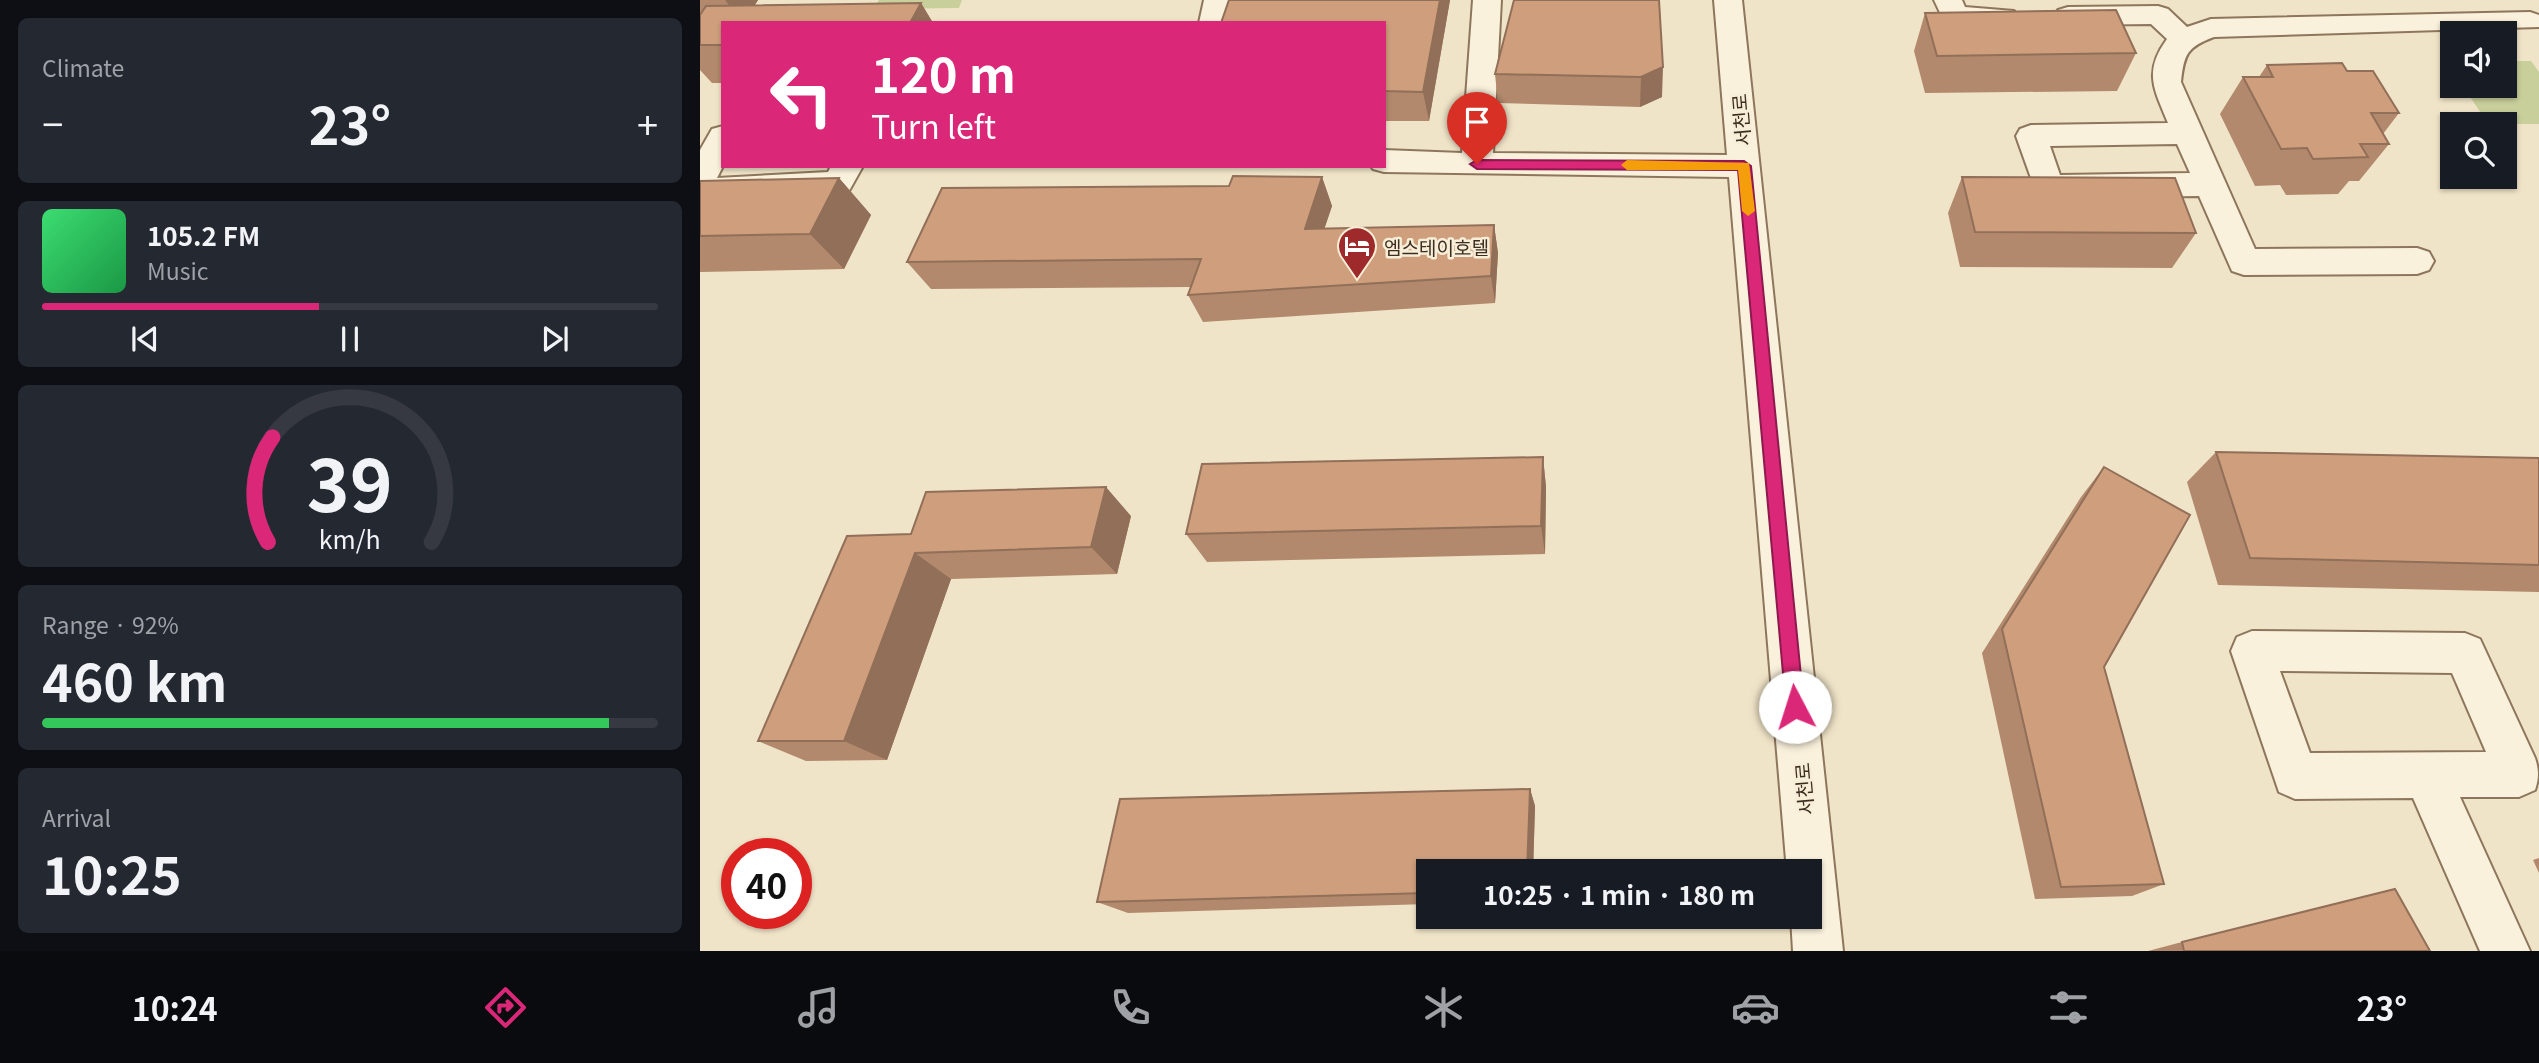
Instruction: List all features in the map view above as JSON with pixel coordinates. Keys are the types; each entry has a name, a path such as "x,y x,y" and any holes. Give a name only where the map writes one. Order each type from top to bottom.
{"street":[{"path":"1213,21 1218,0"},
{"path":"1477,164 1487,0"},
{"name":"서천로","path":"1728,0 1818,951"},
{"path":"1948,0 1954,15 2158,15 2183,38"},
{"path":"2417,261 2244,262 2166,82 2168,58 2183,38 2211,28 2336,12 2528,18"},
{"path":"700,131 721,130"},
{"path":"2188,133 2031,136 2048,187 2210,184"},
{"path":"700,179 721,140"},
{"path":"1386,161 1744,166"},
{"path":"700,190 838,183 846,168"},
{"path":"2252,651 2465,653 2519,774 2426,775 2295,776 2252,651"},
{"path":"2426,775 2505,951"}],"green space":[{"path":"879,0 962,0 959,8 874,9"},
{"path":"2517,61 2531,61 2539,72 2539,124 2517,124 2517,112 2480,112 2471,98 2517,98"}],"building":[{"path":"1229,0 1440,0 1423,92 1386,91 1386,21 1222,21"},
{"path":"1514,0 1659,0 1663,67 1641,77 1495,74"},
{"path":"921,3 911,21 721,21 721,45 700,45 700,15 706,6"},
{"path":"2116,10 2136,53 1937,56 1925,13"},
{"path":"2342,63 2347,71 2373,71 2399,113 2371,113 2389,144 2360,144 2368,157 2313,159 2307,148 2281,149 2243,77 2273,77 2267,65"},
{"path":"1233,176 1322,177 1305,229 1494,225 1491,276 1188,295 1201,259 907,262 942,188 1229,186"},
{"path":"1962,177 2175,178 2196,233 1975,232"},
{"path":"839,178 810,234 700,236 700,181"},
{"path":"2216,452 2539,458 2539,565 2250,558"},
{"path":"1543,457 1541,526 1186,534 1202,464"},
{"path":"2104,467 2190,515 2104,667 2164,884 2061,887 2002,629"},
{"path":"1106,487 1091,547 915,553 844,741 758,741 847,536 911,534 926,492"},
{"path":"1530,789 1527,859 1416,859 1416,893 1097,902 1120,799"},
{"path":"2395,889 2430,951 2184,951 2182,942"}],"slow traffic":[{"path":"1627,165 1744,166 1748,211"}],"place":[{"name":"엠스테이호텔","path":"1357,280"}],"route":[{"path":"1477,164 1744,166 1795,707"}]}
